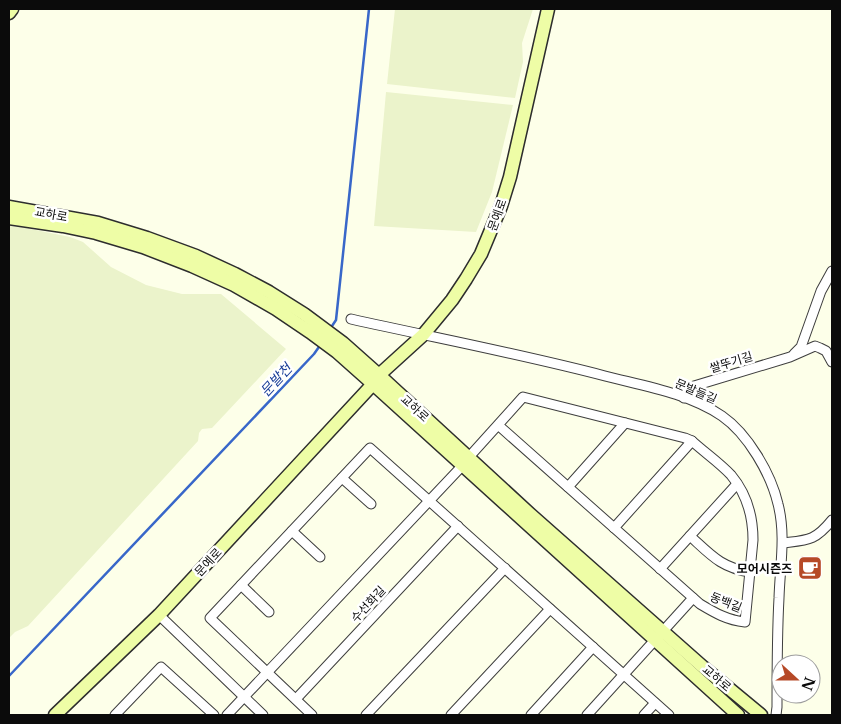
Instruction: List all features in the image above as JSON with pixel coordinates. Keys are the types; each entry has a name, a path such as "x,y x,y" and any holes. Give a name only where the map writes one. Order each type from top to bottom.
{"street":[{"path":"9,13 12,9"},
{"name":"문예로","path":"55,715 159,615 376,379 422,335 452,300 481,254 501,206 510,177 548,9"},
{"name":"교하로","path":"9,207 98,223 147,238 196,256 260,288 314,327 376,379 659,635 738,715"},
{"name":"교하로","path":"9,218 96,232 143,247 234,285 276,309 314,327"},
{"path":"790,357 801,347 821,291 832,271"},
{"name":"문발들길","path":"351,320 565,366 644,386 684,398 724,417 753,449 770,480 782,522 783,543 776,647 776,715"},
{"name":"쌀뚜기길","path":"684,398 694,386 790,357 815,346 826,351 832,362"},
{"name":"동백길","path":"466,461 523,397 692,441 730,474 744,497 751,514 753,540 745,622 720,615 700,604 498,426"},
{"path":"568,487 625,423"},
{"path":"614,528 692,441"},
{"path":"312,715 210,618 370,448 669,715"},
{"path":"227,715 466,461"},
{"path":"342,478 371,504"},
{"path":"660,569 737,484"},
{"path":"783,543 808,540 823,532 832,520"},
{"name":"수선화길","path":"296,699 458,526"},
{"path":"292,531 320,557"},
{"path":"690,536 728,567 750,572"},
{"path":"366,715 504,568"},
{"path":"241,585 269,612"},
{"path":"587,715 693,598"},
{"path":"451,715 550,609"},
{"path":"159,615 263,715"},
{"name":"교하로","path":"659,635 761,715"},
{"path":"532,715 593,648"},
{"path":"115,715 161,667 214,715"},
{"path":"644,715 655,703"}],"green space":[{"path":"395,9 533,9 522,43 523,62 515,98 387,84"},
{"path":"386,92 513,105 492,192 476,232 374,226"},
{"path":"9,226 70,237 83,242 111,267 146,285 182,294 221,294 286,349 212,428 202,429 199,433 198,441 28,626 15,632 9,641"}],"waterway":[{"name":"문발천","path":"330,329 336,320 369,9"},
{"name":"문발천","path":"9,676 314,354 321,344"}],"place":[{"name":"모어시즌즈","path":"810,568"}]}
